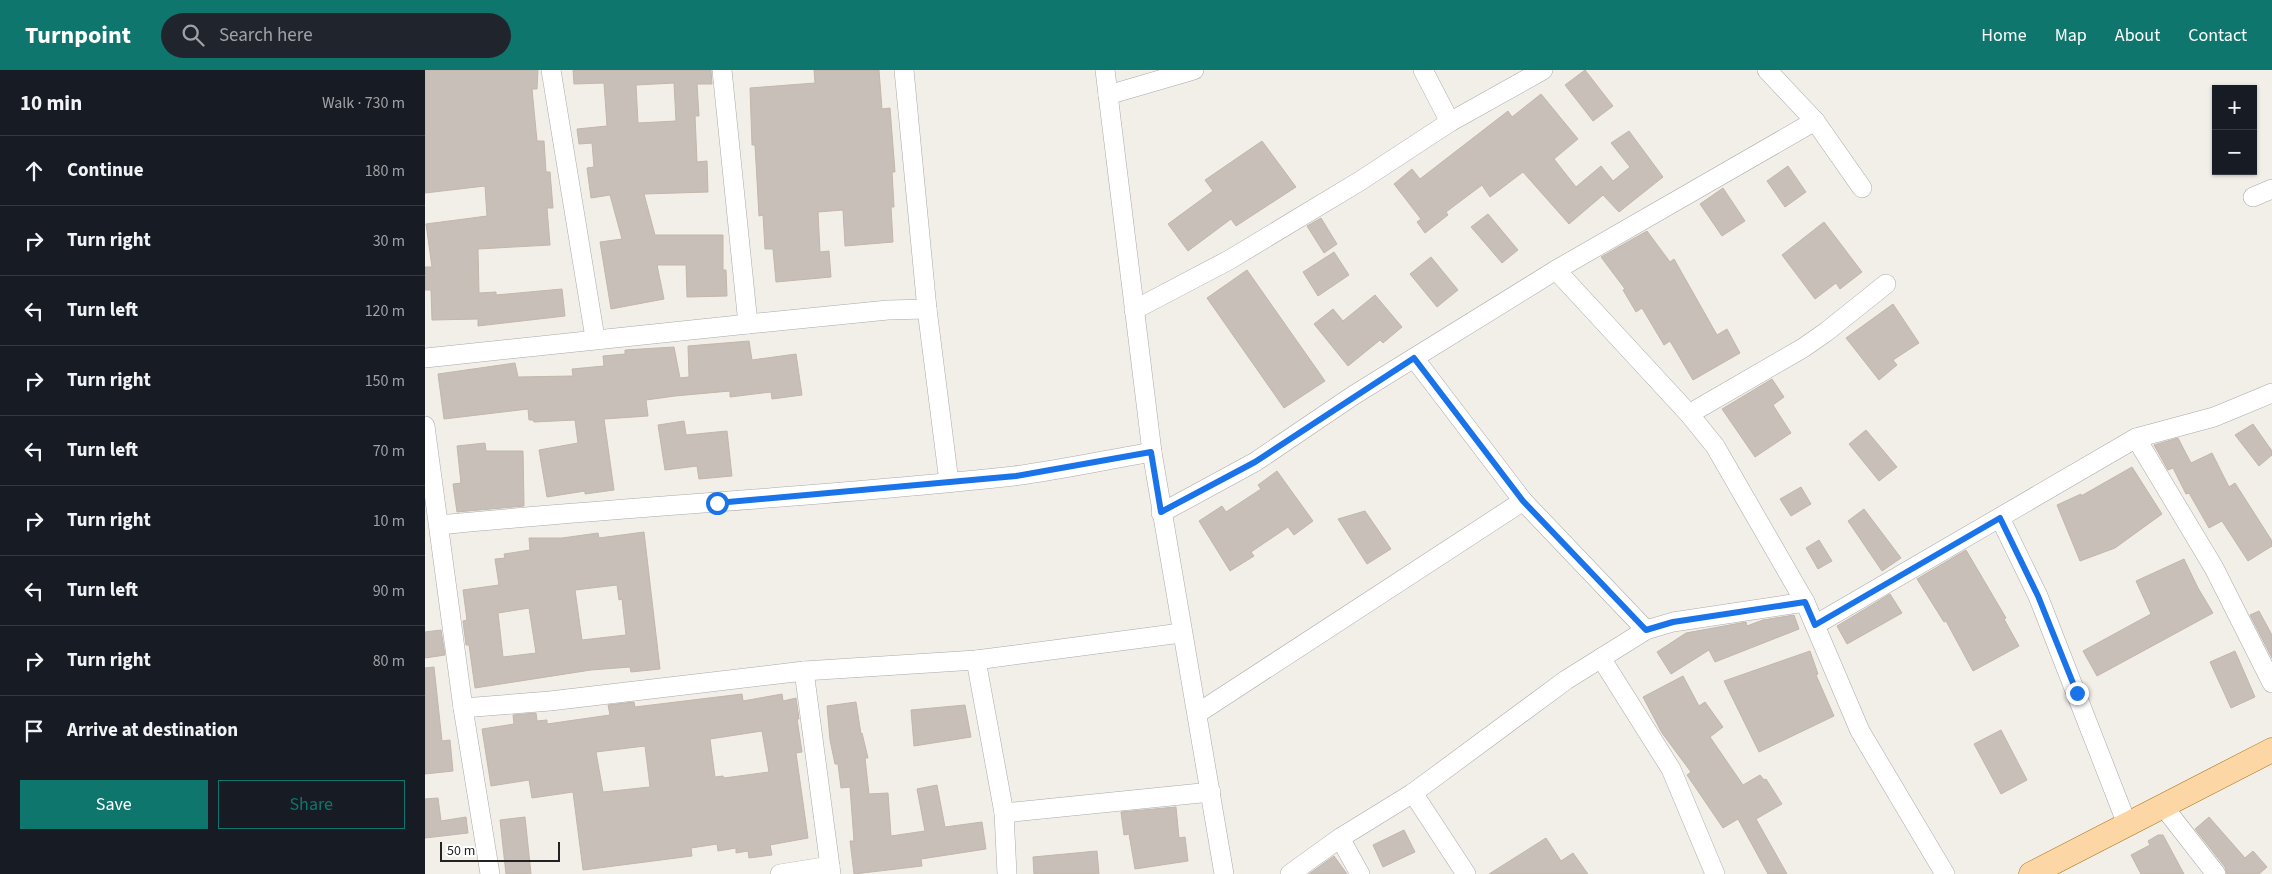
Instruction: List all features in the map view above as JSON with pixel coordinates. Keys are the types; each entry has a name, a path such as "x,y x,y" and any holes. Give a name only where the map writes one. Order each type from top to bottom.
{"main road":[{"path":"2031,874 2272,750"}],"street":[{"path":"551,70 595,338"},
{"path":"722,70 747,324"},
{"path":"904,70 927,309 949,482"},
{"path":"1105,70 1151,452 1224,874"},
{"path":"1109,95 1193,70"},
{"path":"1423,70 1449,122"},
{"path":"1134,310 1229,260 1360,181 1449,122 1543,70"},
{"path":"1767,70 1815,121 1862,188"},
{"path":"1161,512 1255,462 1414,358 1556,270 1815,121"},
{"path":"2253,198 2272,189"},
{"path":"1556,270 1689,414 1715,446 1805,602 1860,731 1945,874"},
{"path":"1689,414 1803,348 1827,332 1886,284"},
{"path":"425,358 595,338 888,310 927,309"},
{"path":"1414,358 1523,501 1646,630"},
{"path":"1815,625 2136,438 2214,417 2269,395"},
{"path":"425,428 463,708 490,874"},
{"path":"2136,438 2214,568 2272,683"},
{"path":"439,525 577,511 717,503 1016,476 1151,452"},
{"path":"1197,713 1523,501"},
{"path":"2000,518 2038,596 2127,824"},
{"path":"1290,874 1340,838 1413,792 1566,680 1646,630 1673,622 1805,602"},
{"path":"463,708 550,701 804,671 976,660 1181,632"},
{"path":"1601,658 1671,769 1715,874"},
{"path":"976,660 1004,813 1007,874"},
{"path":"780,874 830,870 804,671"},
{"path":"1004,813 1211,792"},
{"path":"1413,792 1466,874"},
{"path":"2163,806 2217,874"},
{"path":"1340,838 1360,874"}],"building":[{"path":"425,70 538,70 537,89 532,89 537,141 544,141 546,172 550,172 553,208 547,208 550,245 478,249 479,293 496,292 496,295 562,289 565,316 478,326 478,319 432,320 431,290 425,290 425,267 432,267 426,224 487,216 485,186 425,193"},
{"path":"573,70 711,70 712,84 697,84 699,116 695,116 697,162 707,161 708,192 644,194 655,235 723,235 723,270 726,270 727,296 687,297 686,265 657,265 664,299 611,309 600,242 622,239 610,195 591,198 587,168 594,167 592,143 579,144 577,129 607,126 604,83 574,84","holes":["674,83 676,121 638,123 636,85"]},
{"path":"814,70 879,70 882,109 890,108 895,172 892,172 894,207 891,207 893,242 845,246 843,210 818,212 820,252 829,251 831,277 776,282 773,249 765,249 763,215 759,216 755,145 752,145 750,88 815,83"},
{"path":"1585,70 1613,106 1593,121 1565,85"},
{"path":"1541,94 1578,139 1554,159 1576,187 1601,166 1613,181 1630,167 1611,143 1629,131 1663,177 1619,212 1603,195 1569,224 1523,172 1490,197 1482,185 1446,212 1448,215 1425,233 1417,222 1421,219 1394,184 1412,169 1420,179 1508,111 1512,117"},
{"path":"1262,141 1296,187 1236,226 1231,219 1188,251 1168,224 1213,191 1205,180"},
{"path":"1788,166 1806,192 1785,207 1767,181"},
{"path":"1723,188 1745,221 1722,236 1700,204"},
{"path":"1488,214 1518,250 1502,263 1471,227"},
{"path":"1321,218 1337,244 1324,253 1307,226"},
{"path":"1824,222 1862,272 1840,289 1836,283 1815,299 1782,255"},
{"path":"1647,231 1670,262 1674,259 1717,335 1727,329 1740,353 1693,380 1670,341 1664,345 1642,308 1636,312 1623,290 1625,289 1601,257"},
{"path":"1334,252 1349,275 1318,296 1303,272"},
{"path":"1431,257 1458,290 1437,307 1410,274"},
{"path":"1247,270 1325,381 1284,408 1207,298"},
{"path":"1375,295 1402,327 1383,343 1380,340 1348,366 1314,324 1333,309 1343,321"},
{"path":"1893,304 1919,343 1893,360 1897,365 1879,380 1846,338"},
{"path":"749,341 752,360 796,354 802,395 772,399 771,392 730,397 730,391 675,396 646,400 648,416 604,419 614,490 585,494 585,491 547,497 539,450 578,443 575,420 534,422 529,420 528,409 444,419 438,374 515,363 518,377 573,376 572,369 604,366 603,356 625,354 625,350 674,347 680,378 689,377 688,346"},
{"path":"1772,379 1784,397 1773,405 1791,433 1755,457 1722,409"},
{"path":"684,421 686,435 727,431 732,476 699,479 697,466 665,470 658,425"},
{"path":"2253,424 2272,451 2272,455 2259,466 2235,435"},
{"path":"1866,430 1897,467 1879,481 1849,444"},
{"path":"2178,438 2191,463 2212,453 2229,487 2235,483 2272,541 2272,546 2248,561 2222,521 2209,528 2189,493 2186,494 2173,468 2168,470 2154,445"},
{"path":"485,443 486,451 523,451 524,506 457,512 453,484 461,483 457,446"},
{"path":"2132,467 2162,514 2115,548 2080,561 2057,505 2081,494 2081,496"},
{"path":"1277,471 1313,521 1294,535 1288,527 1251,552 1254,556 1230,571 1199,521 1222,506 1226,512 1261,489 1258,485"},
{"path":"1801,487 1811,504 1791,516 1780,499"},
{"path":"1864,509 1901,558 1882,571 1848,521"},
{"path":"1365,511 1391,549 1367,564 1338,519"},
{"path":"644,532 660,669 631,672 630,667 591,670 475,688 469,645 466,645 463,621 467,620 463,590 499,585 495,559 505,558 504,554 530,550 529,538 562,538 598,533 599,538","holes":["617,585 619,600 622,599 626,635 582,640 575,590","529,608 536,653 503,657 498,613"]},
{"path":"1819,540 1832,561 1818,569 1806,548"},
{"path":"1966,550 2006,618 2004,619 2019,646 1973,671 1946,621 1944,622 1917,579"},
{"path":"2184,559 2213,613 2097,676 2083,651 2151,614 2136,581"},
{"path":"1890,594 1902,613 1847,644 1837,626"},
{"path":"2259,611 2272,635 2272,658 2250,615"},
{"path":"1794,615 1799,629 1715,662 1709,650 1671,674 1657,652 1686,633 1746,622 1747,626 1763,620"},
{"path":"441,630 445,655 425,658 425,632"},
{"path":"1810,651 1818,674 1816,675 1834,716 1759,752 1724,681"},
{"path":"2235,651 2255,697 2231,708 2210,662"},
{"path":"434,667 442,741 450,740 453,771 425,774 425,668"},
{"path":"1683,676 1699,706 1705,702 1723,727 1710,737 1743,785 1760,775 1764,780 1766,779 1782,804 1756,819 1787,874 1768,874 1738,819 1723,828 1687,775 1691,772 1662,733 1643,697"},
{"path":"742,694 743,701 782,694 783,701 796,698 802,752 796,753 808,838 770,845 772,855 749,858 748,851 736,853 736,848 718,851 717,844 691,848 692,856 583,870 573,792 532,798 529,780 491,786 482,729 514,724 513,715 536,713 537,721 547,720 547,724 610,715 608,705 634,702 635,707","holes":["762,731 769,772 724,778 723,776 715,777 710,739","645,746 650,787 603,792 596,752"]},
{"path":"856,702 861,734 868,758 865,758 869,794 888,793 891,836 925,831 917,789 937,785 945,827 982,822 986,849 921,859 922,866 854,874 850,841 854,841 850,787 841,788 838,764 835,764 830,740 827,706"},
{"path":"965,705 971,737 914,746 911,710"},
{"path":"2001,730 2027,780 2001,794 1974,744"},
{"path":"438,798 441,821 466,817 468,833 425,838 425,799"},
{"path":"1176,807 1179,838 1185,837 1188,861 1135,869 1129,834 1124,835 1121,812"},
{"path":"525,817 531,874 506,874 500,820"},
{"path":"2209,817 2245,858 2253,851 2267,867 2259,874 2227,874 2225,867 2195,829"},
{"path":"1404,830 1415,852 1383,867 1373,845"},
{"path":"2158,835 2163,835 2184,874 2141,874 2131,855 2150,845 2148,841"},
{"path":"1546,838 1561,861 1573,853 1588,874 1489,874"},
{"path":"1097,851 1099,874 1034,874 1033,857"},
{"path":"1334,856 1347,874 1309,874"}],"route":[{"path":"717,503 1016,476 1151,452 1161,512 1255,462 1354,395 1414,358 1523,501 1646,630 1673,622 1805,602 1815,625 2000,518 2038,596 2077,693"}]}
